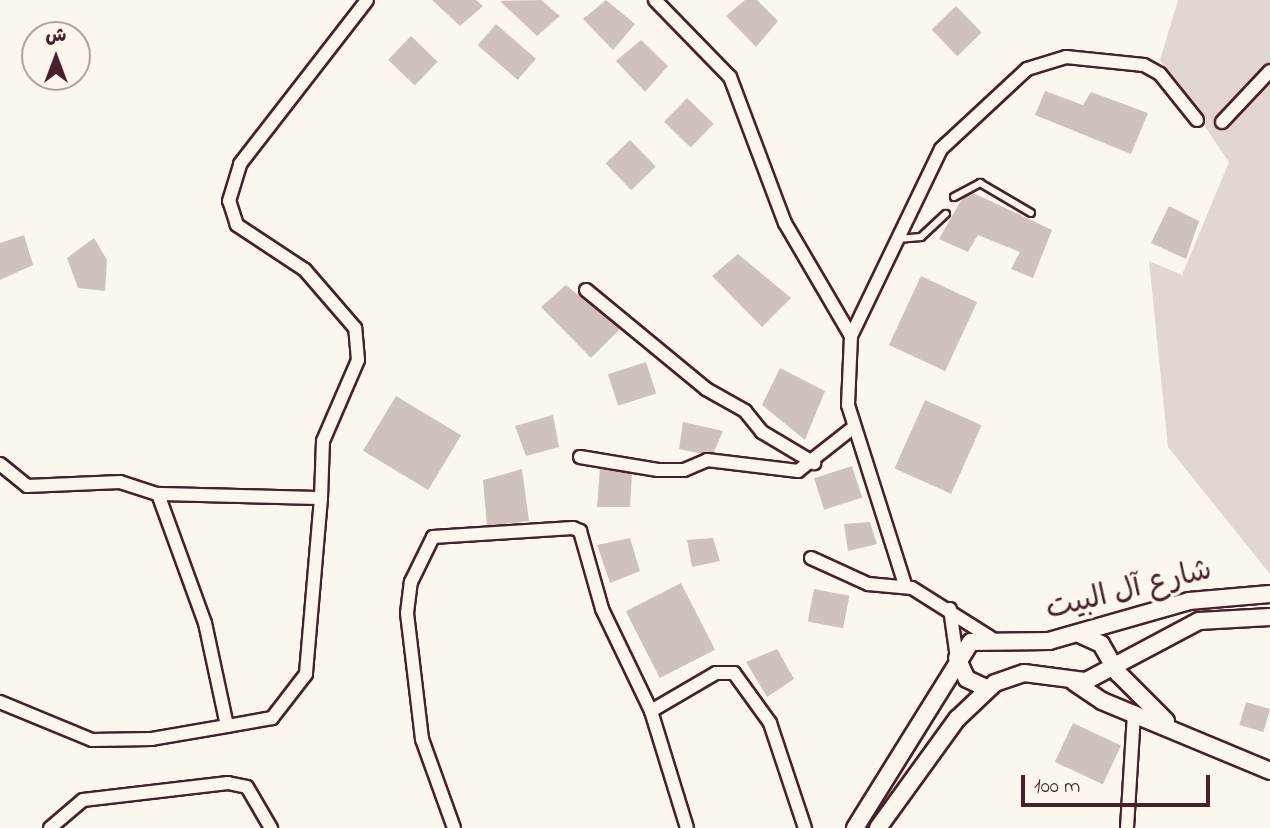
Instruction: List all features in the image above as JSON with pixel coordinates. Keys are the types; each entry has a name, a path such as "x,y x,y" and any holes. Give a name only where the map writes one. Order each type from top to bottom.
{"street":[{"path":"0,702 92,740 152,739 272,718 306,674 321,498 323,441 358,360 355,328 305,270 237,225 229,201 240,164 367,0"},
{"path":"655,0 730,77 785,223 852,336"},
{"path":"905,585 846,395 852,336 896,239 949,139 1044,60 1153,68 1197,120"},
{"path":"1222,122 1270,71"},
{"path":"586,290 706,389 745,411 762,432 814,463"},
{"path":"580,457 658,470 684,470 707,460 798,471 814,463 854,427"},
{"path":"0,464 27,486 120,482 158,494 321,498"},
{"path":"158,494 205,623 227,726"},
{"path":"454,828 422,740 407,613 411,582 433,537 578,528 597,596 651,711 687,828"},
{"path":"811,558 868,584 905,585 950,609 991,638"},
{"name":"شارع آل البيت","path":"855,828 957,658 971,642 991,638 1049,641 1081,635 1189,601 1270,594"},
{"path":"950,609 957,658 967,679 988,688"},
{"name":"شارع آل البيت","path":"1074,682 1097,677 1112,663 1199,621 1270,617"},
{"path":"1081,635 1101,644 1112,663 1172,728"},
{"path":"651,711 716,673 734,673 769,723 805,828"},
{"path":"880,827 957,719 988,688 1024,673 1074,682 1091,696 1270,771"},
{"path":"1127,828 1134,712"},
{"path":"50,828 83,800 228,783 247,787 271,828"}],"lane":[{"path":"954,197 980,183 1031,213"},
{"path":"896,239 921,237 946,214"}],"shaded area":[{"path":"1178,0 1270,0 1270,574 1168,447 1149,261 1182,275 1229,162 1160,60"}],"building":[{"path":"432,0 476,0 483,6 460,26"},
{"path":"541,0 560,16 537,36 500,1"},
{"path":"606,0 635,24 613,50 583,19"},
{"path":"745,0 757,0 778,21 756,47 726,16"},
{"path":"956,6 982,33 957,56 932,30"},
{"path":"496,24 536,59 518,80 478,45"},
{"path":"411,36 438,62 415,85 388,60"},
{"path":"641,40 668,66 645,92 616,61"},
{"path":"1045,91 1083,105 1091,92 1148,113 1131,154 1035,115"},
{"path":"687,98 714,124 691,147 664,122"},
{"path":"630,140 656,167 631,190 606,164"},
{"path":"967,190 1052,230 1033,278 1011,269 1020,252 978,235 968,252 939,239"},
{"path":"1169,206 1199,221 1186,259 1151,243"},
{"path":"24,235 33,265 0,280 0,243"},
{"path":"94,238 107,260 105,291 78,288 67,258"},
{"path":"738,254 791,298 762,327 712,276"},
{"path":"921,276 977,302 945,371 889,345"},
{"path":"566,285 620,329 591,358 541,307"},
{"path":"646,362 656,393 618,406 608,374"},
{"path":"780,368 825,391 805,440 762,405"},
{"path":"396,396 461,435 428,490 363,451"},
{"path":"925,400 982,425 951,494 894,469"},
{"path":"553,415 559,447 526,456 515,426"},
{"path":"683,422 723,431 712,456 679,449"},
{"path":"852,466 862,497 824,510 814,478"},
{"path":"600,467 632,473 630,507 597,507"},
{"path":"522,469 529,521 487,526 483,480"},
{"path":"870,522 877,544 848,551 844,524"},
{"path":"630,538 640,571 610,583 597,545"},
{"path":"713,538 720,561 692,567 687,540"},
{"path":"681,583 715,650 660,678 626,611"},
{"path":"814,589 849,596 843,628 808,621"},
{"path":"777,649 794,679 767,697 746,662"},
{"path":"1246,702 1270,709 1263,732 1239,725"},
{"path":"1073,723 1121,745 1103,784 1055,762"}]}
